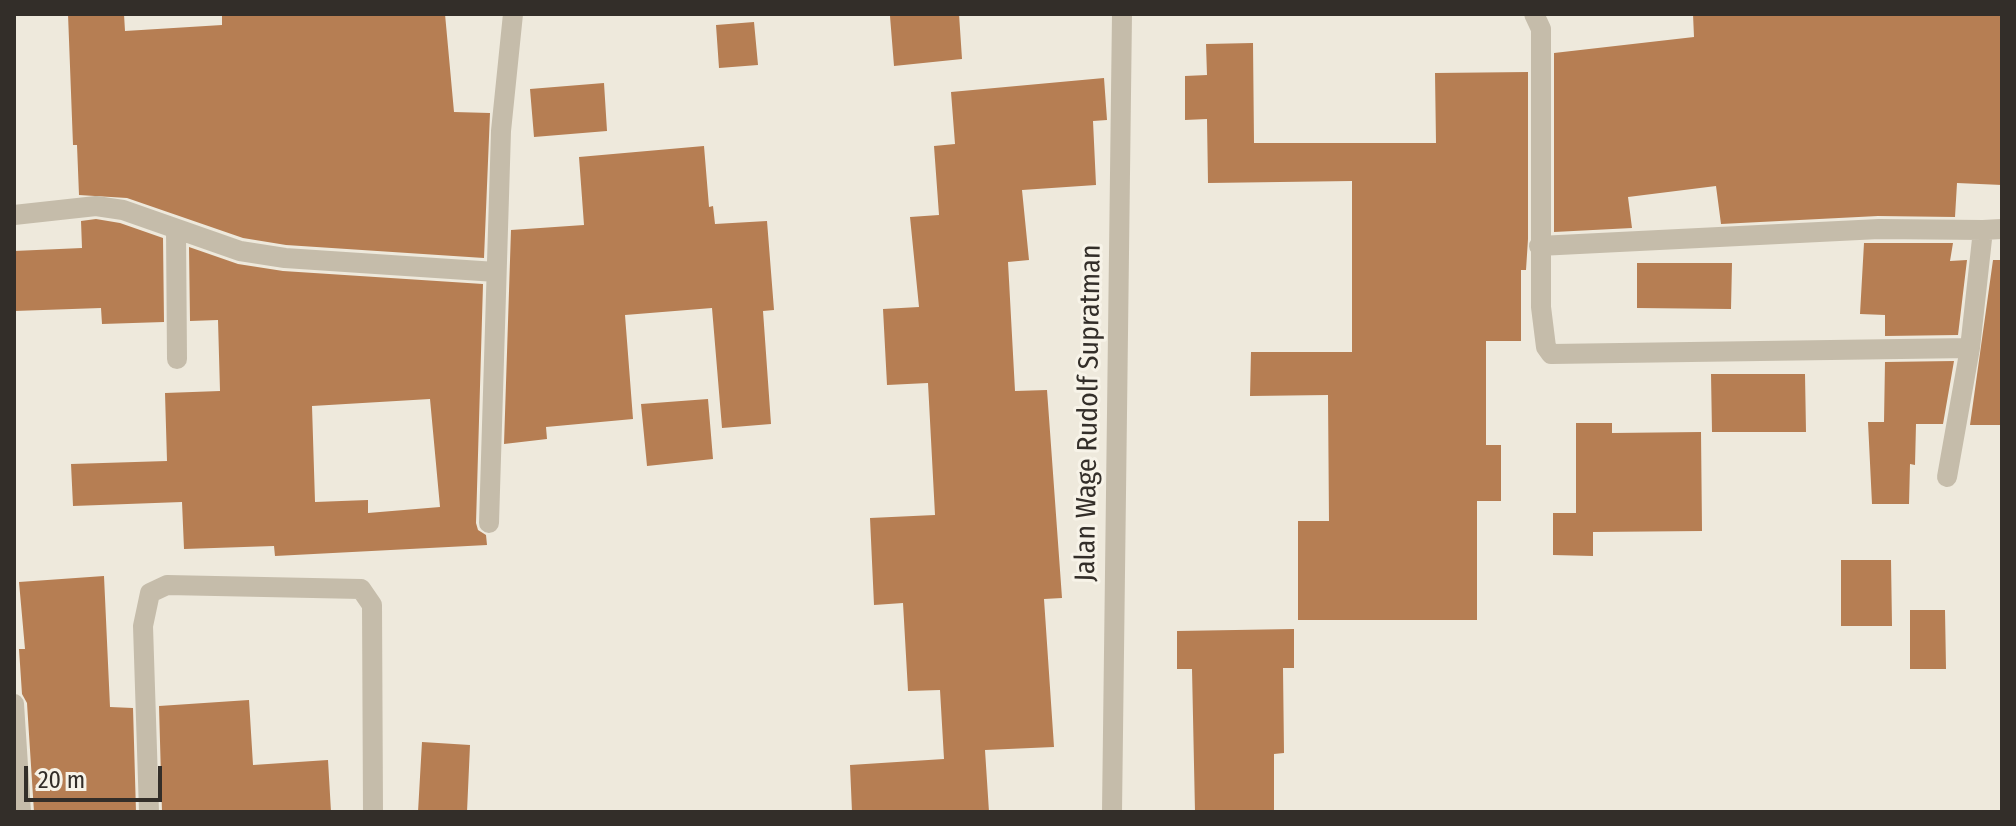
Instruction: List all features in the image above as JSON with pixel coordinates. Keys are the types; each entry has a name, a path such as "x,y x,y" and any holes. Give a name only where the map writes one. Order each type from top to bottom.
{"street":[{"path":"489,523 501,131 513,14"},
{"name":"Jalan Wage Rudolf Supratman","path":"1112,812 1122,14"},
{"path":"1534,14 1541,29 1539,246 1544,334 1546,349 1551,354 1970,348"},
{"path":"14,215 96,206 123,210 240,251 285,258 496,272"},
{"path":"1539,246 1879,229 1992,230 1947,477"},
{"path":"176,230 177,359"},
{"path":"149,812 143,626 150,593 167,585 361,589 367,593 372,605 373,812"},
{"path":"14,704 21,812"}],"building":[{"path":"68,14 124,14 125,31 222,25 222,14 445,14 454,112 490,113 484,258 286,245 243,238 127,198 79,195 77,145 73,145"},
{"path":"959,14 962,59 894,66 890,16"},
{"path":"1693,14 2002,14 2002,185 1957,183 1955,217 1878,216 1721,224 1716,186 1628,197 1632,228 1554,232 1554,53 1694,37"},
{"path":"754,22 758,65 719,68 716,25"},
{"path":"1253,43 1254,143 1436,143 1435,73 1528,72 1528,239 1526,270 1521,270 1521,341 1486,341 1486,445 1501,445 1501,501 1477,501 1477,620 1298,620 1298,521 1329,521 1328,395 1250,396 1251,352 1352,352 1352,181 1208,183 1207,119 1185,120 1185,76 1207,75 1206,44"},
{"path":"1104,78 1107,120 1093,121 1096,185 1022,190 1029,260 1008,262 1015,391 1047,390 1062,598 1044,599 1054,747 985,750 989,812 852,812 850,765 944,759 940,690 908,691 903,603 874,605 870,518 935,515 928,383 887,385 883,309 919,307 910,217 939,215 934,146 955,144 951,92"},
{"path":"604,83 607,131 534,137 530,89"},
{"path":"704,146 709,207 713,206 715,224 767,221 774,310 763,311 771,424 722,428 712,308 625,315 633,419 546,427 547,439 504,444 511,230 584,225 579,157"},
{"path":"96,219 120,223 163,238 164,322 102,324 101,308 14,311 14,251 82,248 81,221"},
{"path":"1864,243 1953,243 1950,261 1967,260 1958,335 1885,336 1885,315 1860,314"},
{"path":"189,247 238,264 283,271 483,284 476,523 478,530 486,535 487,545 275,556 274,546 184,549 182,502 73,506 71,464 167,461 165,393 220,391 218,320 190,321","holes":["430,399 440,507 368,513 368,500 315,502 312,406"]},
{"path":"1993,260 2002,260 2001,425 1970,425"},
{"path":"1637,263 1732,263 1731,309 1637,308"},
{"path":"1954,361 1943,424 1916,424 1915,465 1910,464 1909,504 1872,504 1868,422 1884,422 1885,362"},
{"path":"1711,374 1805,374 1806,432 1712,432"},
{"path":"708,399 713,459 647,466 641,404"},
{"path":"1576,423 1612,423 1612,433 1701,432 1702,531 1593,532 1593,556 1553,555 1553,513 1576,513"},
{"path":"1841,560 1891,560 1892,626 1841,626"},
{"path":"104,576 110,707 133,708 136,812 34,812 27,703 22,694 19,649 25,649 19,582"},
{"path":"1910,610 1945,610 1946,669 1910,669"},
{"path":"1294,629 1294,668 1283,668 1284,753 1274,754 1274,812 1195,812 1192,669 1177,669 1177,631"},
{"path":"249,700 253,765 328,760 331,812 162,812 159,706"},
{"path":"422,742 470,745 467,812 418,812"}]}
